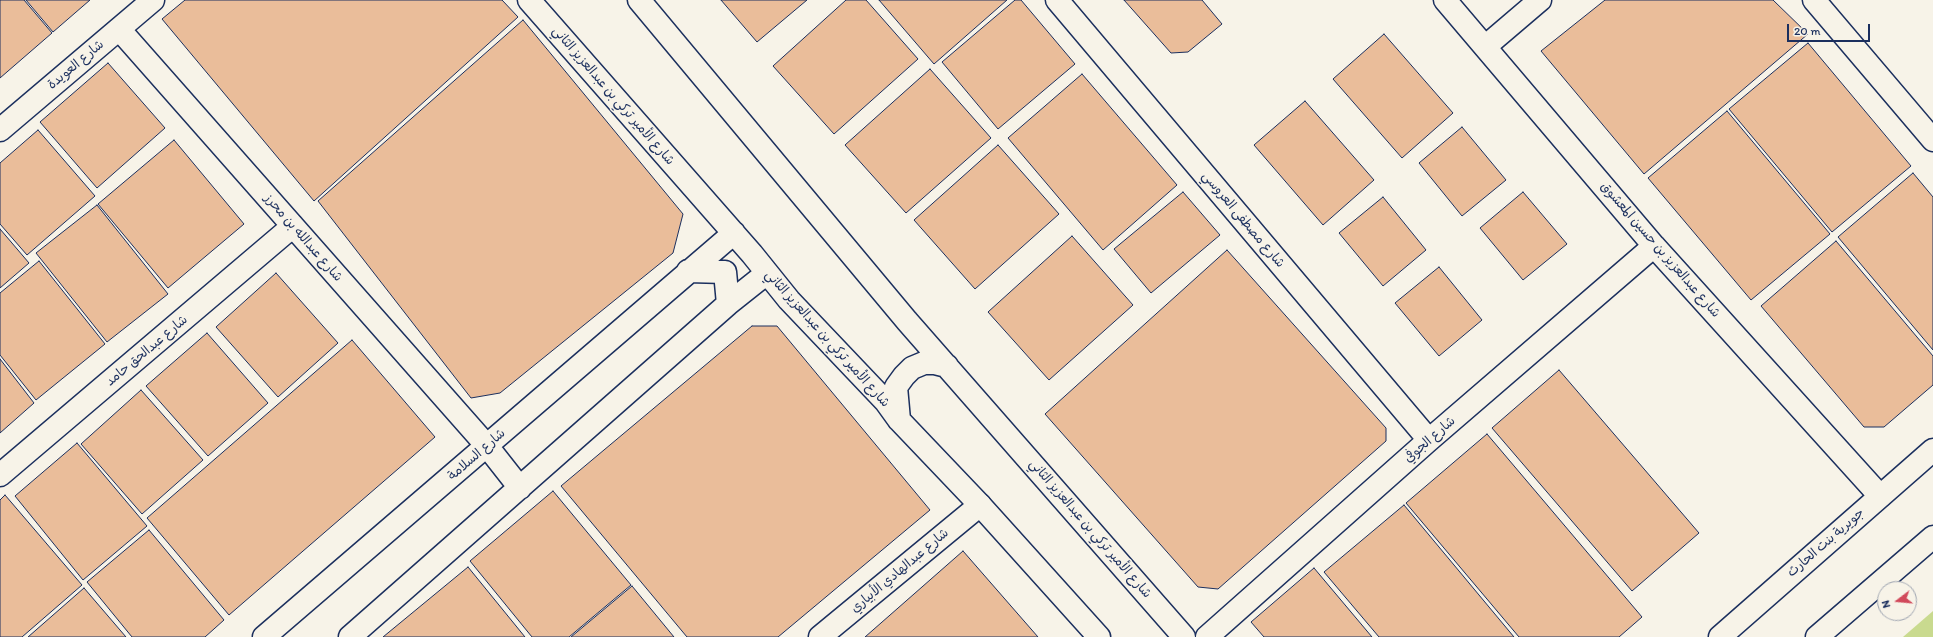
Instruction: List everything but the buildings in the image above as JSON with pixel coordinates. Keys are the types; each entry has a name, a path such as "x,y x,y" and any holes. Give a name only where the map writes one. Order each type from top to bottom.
{"street":[{"name":"شارع العويدة","path":"0,130 153,0"},
{"name":"شارع الأمير تركي بن عبدالعزيز الثاني","path":"529,0 734,234 789,300 886,402 899,420 980,505 1099,637"},
{"name":"شارع الأمير تركي بن عبدالعزيز الثاني","path":"639,0 902,315 1184,637"},
{"name":"شارع مصطفى العروسي","path":"1057,0 1429,440"},
{"name":"شارع عبدالعزيز بن حسين المعشوق","path":"1445,0 1486,46 1654,246 1880,496"},
{"path":"1486,46 1540,0"},
{"path":"1814,0 1933,140"},
{"name":"شارع عبدالله بن محرز","path":"119,29 487,446 520,488"},
{"name":"شارع عبدالحق حامد","path":"0,475 293,226"},
{"name":"شارع السلامة","path":"264,637 688,271 734,234"},
{"name":"شارع الجوفي","path":"1207,637 1429,440 1654,246"},
{"path":"688,271 725,272 728,304"},
{"path":"350,637 728,304 766,273"},
{"path":"899,420 896,387 904,376 912,368 924,363 935,363 947,366"},
{"name":"جويرية بنت الحارث","path":"1720,637 1933,450"},
{"name":"شارع عبدالهادي الأبياري","path":"820,637 980,505"},
{"path":"1817,637 1932,539"}],"green space":[{"path":"1933,611 1933,637 1903,637"}]}
